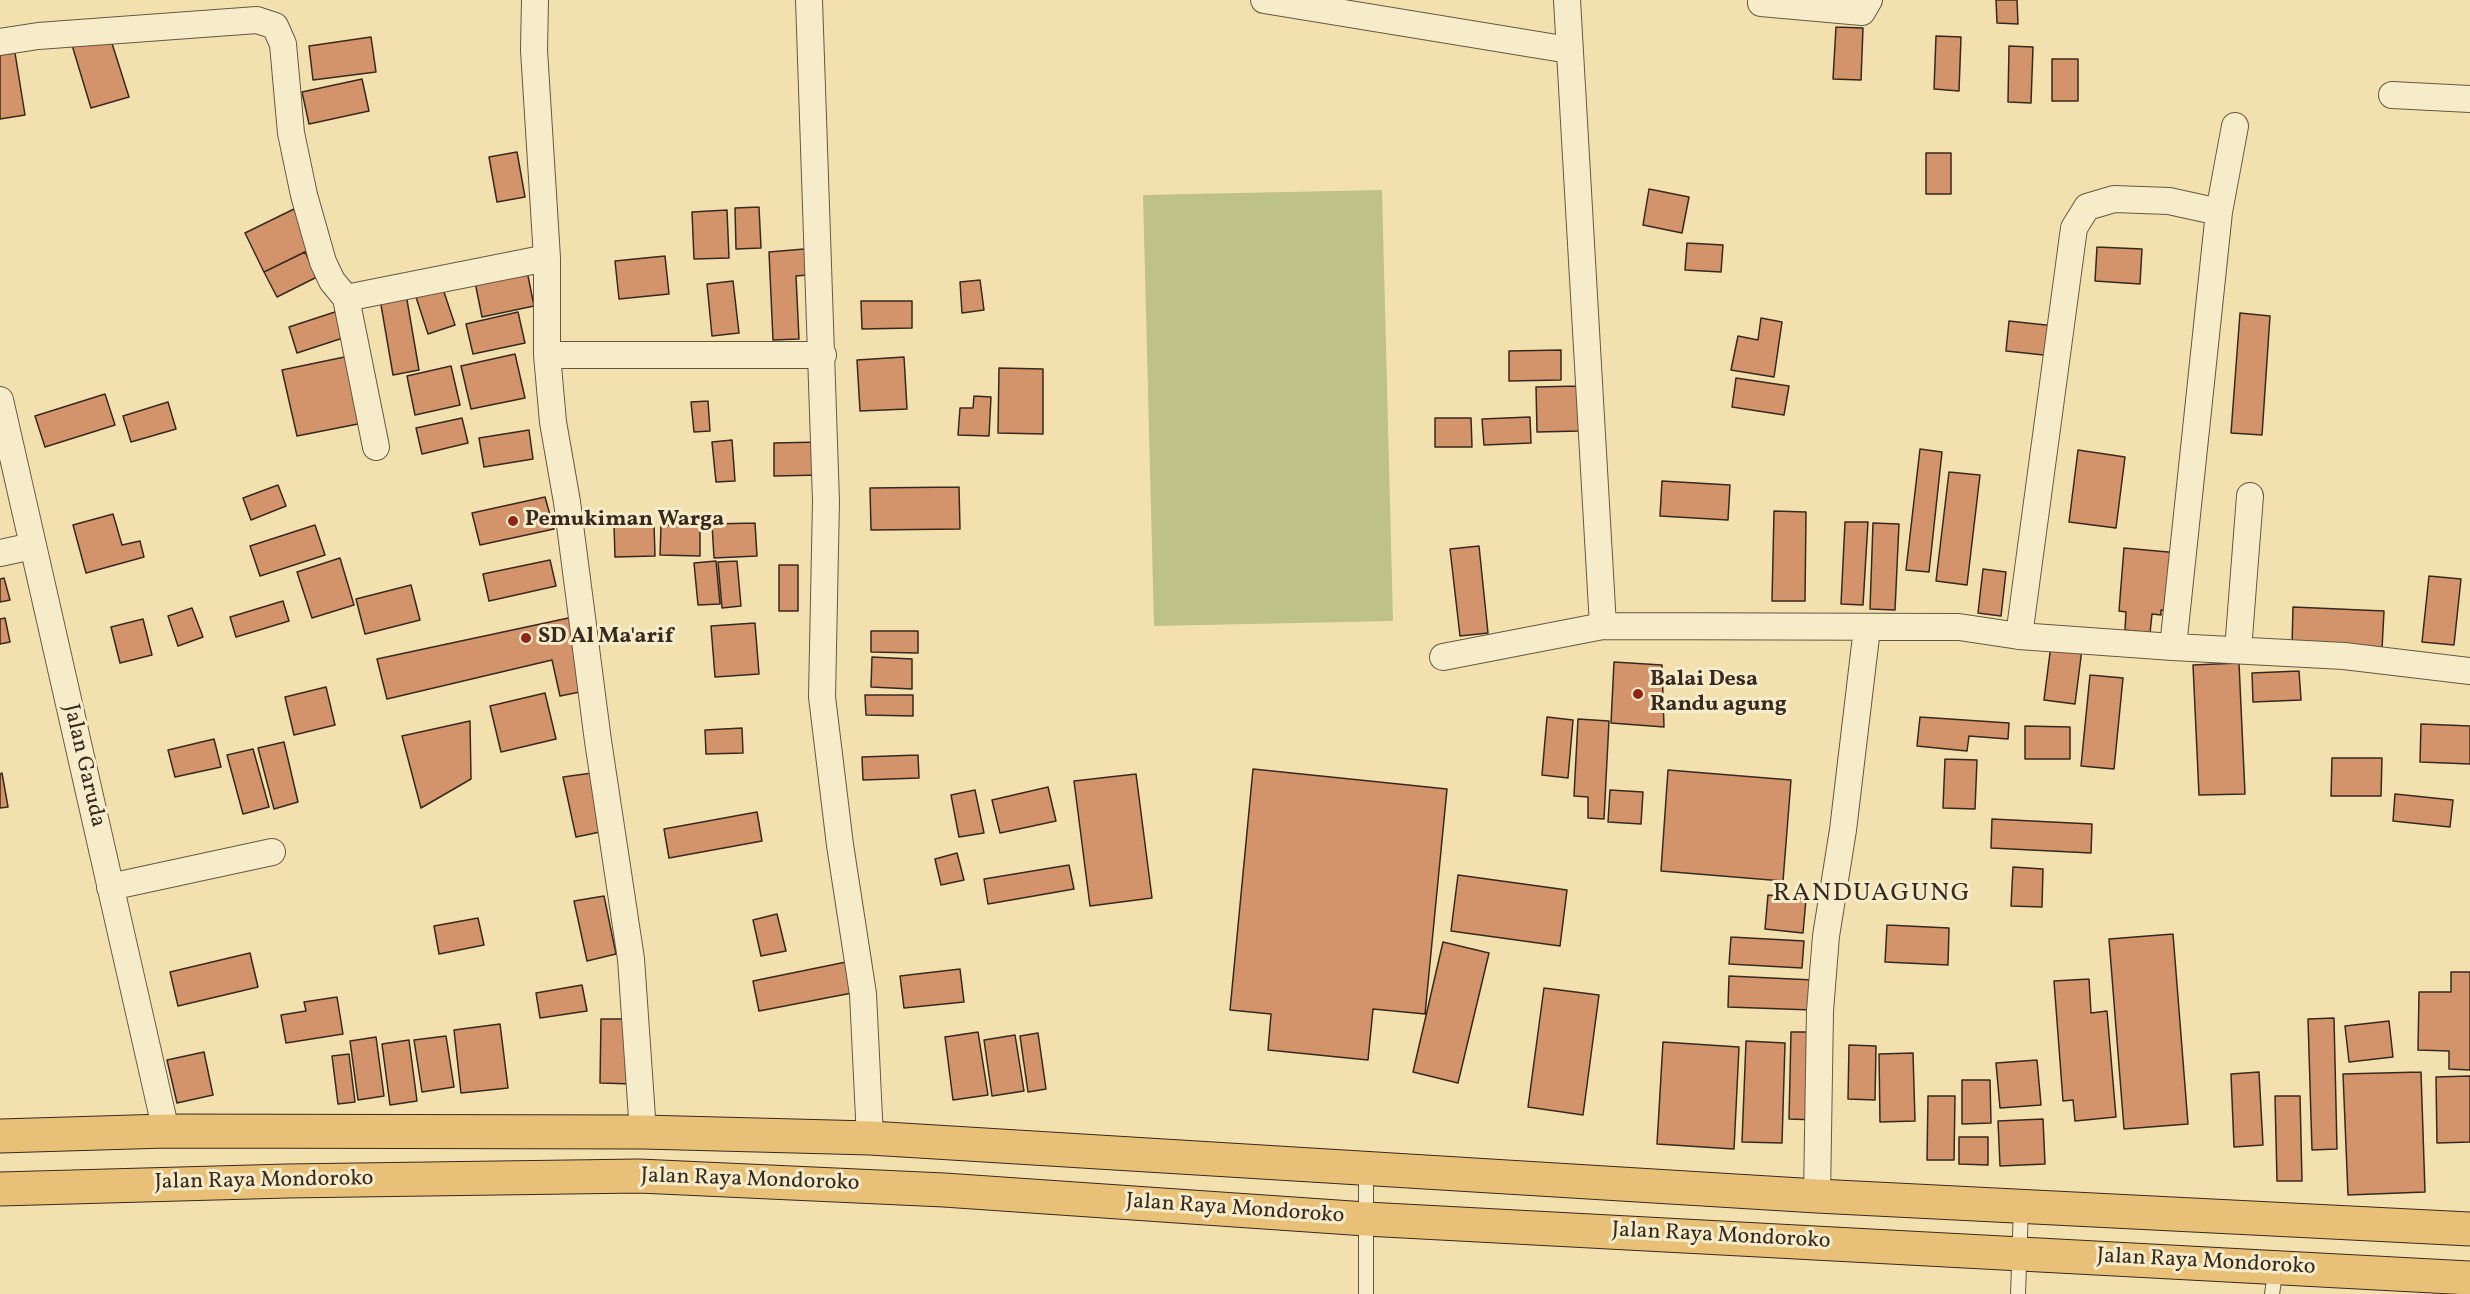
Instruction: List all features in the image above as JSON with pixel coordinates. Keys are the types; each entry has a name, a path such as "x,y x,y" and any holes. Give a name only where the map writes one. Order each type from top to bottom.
{"highway":[{"name":"Jalan Raya Mondoroko","path":"0,1136 166,1131 642,1132 870,1138 1817,1196 2470,1229"},
{"name":"Jalan Raya Mondoroko","path":"0,1189 299,1181 639,1176 944,1190 1366,1219 2019,1253 2274,1280 2470,1278"}],"street":[{"path":"535,0 534,50 547,258 547,355 554,422 631,959 642,1132"},
{"path":"809,0 823,355 825,501 822,697 840,845 863,994 870,1138"},
{"path":"1264,0 1569,50"},
{"path":"1567,0 1603,626"},
{"path":"1761,0 1761,3 1862,12 1869,0"},
{"path":"0,42 71,33 257,20 275,26 283,44 291,133 304,195 322,262 332,281 346,298 376,447"},
{"path":"2392,95 2470,99"},
{"path":"2174,647 2219,212 2235,126"},
{"path":"2019,636 2074,228 2087,207 2114,199 2169,201 2219,212"},
{"path":"346,298 547,258"},
{"path":"547,355 823,355"},
{"name":"Jalan Garuda","path":"0,400 166,1131"},
{"path":"2238,650 2250,496"},
{"path":"0,553 33,546"},
{"path":"1443,657 1603,626 1959,627 2019,636 2344,656 2470,671"},
{"path":"1817,1196 1820,1011 1826,936 1843,830 1867,628"},
{"path":"110,887 272,852"}],"lane":[{"path":"1366,1169 1366,1294"},
{"path":"2018,1294 2021,1207"}],"green space":[{"path":"1382,190 1393,621 1154,626 1143,195"}],"building":[{"path":"1996,0 2017,0 2018,24 1997,23"},
{"path":"1836,27 1863,28 1861,80 1833,79"},
{"path":"109,34 129,97 91,108 72,45"},
{"path":"1936,36 1961,37 1959,91 1934,89"},
{"path":"371,37 376,72 313,80 309,46"},
{"path":"2009,46 2033,47 2031,103 2008,102"},
{"path":"15,53 25,115 0,119 0,55"},
{"path":"2052,59 2078,59 2078,101 2052,101"},
{"path":"362,79 369,111 309,124 302,92"},
{"path":"517,152 525,197 497,202 489,157"},
{"path":"1926,153 1951,153 1951,194 1926,194"},
{"path":"1649,189 1689,197 1682,233 1643,225"},
{"path":"759,207 761,248 736,249 735,208"},
{"path":"294,209 313,248 264,272 245,233"},
{"path":"727,210 729,258 694,259 692,212"},
{"path":"1687,243 1723,245 1721,272 1685,270"},
{"path":"2097,247 2142,249 2140,284 2095,281"},
{"path":"816,248 818,274 796,276 799,339 773,340 769,252"},
{"path":"305,252 317,277 277,297 264,272"},
{"path":"665,256 669,294 619,299 615,261"},
{"path":"527,271 534,306 482,317 475,282"},
{"path":"980,280 984,310 962,313 960,282"},
{"path":"733,281 739,333 712,336 707,284"},
{"path":"443,289 455,325 428,334 416,297"},
{"path":"406,294 419,370 393,375 380,299"},
{"path":"861,301 912,301 912,328 862,329"},
{"path":"341,310 349,336 297,353 289,327"},
{"path":"518,312 525,343 473,354 466,324"},
{"path":"2240,313 2270,316 2262,435 2231,433"},
{"path":"1761,318 1782,322 1774,377 1731,370 1738,336 1758,340"},
{"path":"2009,321 2055,326 2053,356 2006,351"},
{"path":"1561,350 1561,380 1509,381 1509,351"},
{"path":"515,354 525,398 471,409 461,366"},
{"path":"354,355 368,422 297,436 282,370"},
{"path":"904,357 907,409 860,411 857,360"},
{"path":"451,366 460,405 415,415 407,376"},
{"path":"999,368 1043,369 1043,434 998,433"},
{"path":"1736,378 1789,386 1784,415 1732,407"},
{"path":"1578,386 1580,431 1537,432 1536,387"},
{"path":"105,394 115,425 45,447 35,416"},
{"path":"974,396 991,397 989,436 958,435 960,408 973,408"},
{"path":"708,401 710,431 694,432 691,402"},
{"path":"168,402 176,429 131,442 123,416"},
{"path":"1530,417 1531,443 1484,445 1482,419"},
{"path":"462,418 468,443 422,454 416,428"},
{"path":"1435,418 1471,418 1472,447 1435,447"},
{"path":"529,430 533,459 484,467 479,438"},
{"path":"732,440 735,481 716,482 712,442"},
{"path":"821,442 821,475 774,476 774,443"},
{"path":"1920,449 1942,452 1929,572 1906,570"},
{"path":"2078,450 2125,457 2116,528 2069,522"},
{"path":"1949,472 1980,475 1967,585 1936,581"},
{"path":"1662,481 1730,485 1728,520 1660,516"},
{"path":"278,485 286,506 251,520 243,498"},
{"path":"959,487 960,529 871,530 870,488"},
{"name":"Pemukiman Warga","path":"545,497 554,529 480,545 472,513"},
{"path":"1774,511 1806,512 1805,601 1772,601"},
{"path":"113,514 122,545 140,541 144,557 86,573 73,525"},
{"path":"1845,522 1868,522 1863,605 1841,604"},
{"path":"755,523 757,556 714,558 712,524"},
{"path":"1873,523 1899,524 1895,610 1870,609"},
{"path":"654,524 655,556 615,557 614,525"},
{"path":"315,525 325,555 260,576 250,546"},
{"path":"661,525 700,526 700,556 660,555"},
{"path":"1479,546 1488,633 1460,636 1450,549"},
{"path":"2124,548 2179,553 2174,611 2161,610 2161,615 2152,614 2150,633 2125,630 2126,612 2119,611"},
{"path":"340,558 354,605 312,618 297,572"},
{"path":"550,560 556,586 489,601 483,574"},
{"path":"716,561 720,604 698,605 694,563"},
{"path":"737,561 741,606 722,608 718,562"},
{"path":"779,565 798,565 798,611 779,611"},
{"path":"1983,569 2006,572 2001,616 1978,613"},
{"path":"2429,576 2461,579 2454,645 2422,642"},
{"path":"4,578 10,600 0,602 0,579"},
{"path":"411,585 420,620 365,634 356,599"},
{"path":"283,601 289,621 236,637 230,617"},
{"path":"2293,607 2384,611 2382,649 2292,646"},
{"path":"192,608 203,637 178,646 168,616"},
{"name":"SD Al Ma'arif","path":"573,617 590,690 560,696 552,660 387,699 377,659"},
{"path":"5,618 10,642 0,644 0,619"},
{"path":"143,619 152,655 120,663 111,627"},
{"path":"755,623 759,674 715,677 711,626"},
{"path":"871,631 918,631 918,653 871,652"},
{"path":"2051,645 2082,649 2075,704 2044,700"},
{"path":"872,657 912,659 912,689 871,687"},
{"name":"Balai Desa Randu agung","path":"1614,662 1662,665 1664,727 1611,723"},
{"path":"2239,663 2245,794 2199,795 2193,665"},
{"path":"2299,671 2301,700 2253,702 2252,673"},
{"path":"2090,675 2123,678 2114,769 2081,766"},
{"path":"326,687 335,725 294,735 285,697"},
{"name":"SD Al Ma'arif","path":"545,693 556,739 501,752 490,706"},
{"path":"865,695 913,695 913,716 866,715"},
{"path":"1547,717 1573,720 1568,778 1542,775"},
{"path":"1920,717 2009,723 2008,739 1969,736 1967,751 1917,746"},
{"path":"1578,719 1609,721 1604,819 1588,818 1588,797 1574,796"},
{"path":"470,721 471,779 421,808 402,736"},
{"path":"2421,724 2470,726 2470,764 2420,762"},
{"path":"2025,726 2070,727 2070,759 2025,759"},
{"path":"742,728 743,753 706,754 705,730"},
{"path":"214,739 221,767 175,777 168,750"},
{"path":"284,742 298,802 274,809 258,748"},
{"path":"253,749 269,807 243,814 227,755"},
{"path":"918,755 919,778 863,780 862,757"},
{"path":"2332,758 2382,758 2381,796 2331,796"},
{"path":"1945,759 1977,760 1975,809 1943,808"},
{"path":"1253,769 1447,789 1425,1014 1373,1009 1368,1060 1268,1050 1271,1014 1230,1010"},
{"path":"1668,770 1791,780 1783,881 1661,871"},
{"path":"2,773 8,807 0,808 0,774"},
{"path":"592,773 605,831 576,837 563,777"},
{"path":"1136,774 1152,898 1090,906 1074,781"},
{"path":"1048,787 1056,821 1000,833 992,800"},
{"path":"975,790 984,833 959,837 951,795"},
{"path":"1610,790 1643,792 1641,824 1608,822"},
{"path":"2395,794 2453,800 2450,827 2393,821"},
{"path":"757,812 762,841 669,858 664,829"},
{"path":"1992,819 2092,824 2091,853 1991,848"},
{"path":"957,853 964,880 941,885 935,859"},
{"path":"1069,865 1074,889 988,904 984,879"},
{"path":"2013,867 2043,869 2042,907 2011,906"},
{"path":"1458,875 1567,890 1560,946 1451,931"},
{"path":"1768,895 1806,899 1803,933 1765,929"},
{"path":"604,896 616,954 587,961 574,901"},
{"path":"777,914 786,951 761,956 753,920"},
{"path":"478,918 484,945 439,954 434,926"},
{"path":"1887,925 1949,928 1948,965 1885,962"},
{"path":"2173,934 2188,1124 2124,1129 2109,939"},
{"path":"1731,937 1804,941 1802,968 1729,964"},
{"path":"1443,942 1489,953 1458,1083 1413,1072"},
{"path":"250,953 258,987 178,1006 170,972"},
{"path":"846,962 852,993 759,1011 753,981"},
{"path":"960,969 964,1002 904,1008 900,976"},
{"path":"2451,972 2470,972 2470,1070 2449,1069 2449,1051 2418,1050 2419,992 2451,992"},
{"path":"1729,976 1813,980 1812,1010 1728,1007"},
{"path":"2089,979 2091,1013 2107,1011 2116,1117 2075,1121 2073,1100 2063,1101 2054,981"},
{"path":"582,985 587,1011 540,1018 536,993"},
{"path":"1544,988 1599,995 1583,1115 1528,1107"},
{"path":"337,997 343,1034 286,1043 281,1015 306,1011 304,1002"},
{"path":"2334,1018 2337,1149 2312,1150 2308,1019"},
{"path":"601,1019 634,1019 633,1084 600,1083"},
{"path":"2389,1021 2393,1057 2349,1062 2345,1026"},
{"path":"500,1024 508,1088 461,1093 454,1030"},
{"path":"978,1032 988,1095 953,1100 945,1037"},
{"path":"1791,1032 1818,1032 1816,1120 1789,1119"},
{"path":"1038,1033 1046,1089 1028,1092 1020,1036"},
{"path":"1015,1035 1024,1091 992,1096 984,1040"},
{"path":"446,1036 454,1087 422,1092 414,1040"},
{"path":"376,1037 384,1096 358,1100 350,1041"},
{"path":"409,1040 417,1101 390,1105 382,1044"},
{"path":"1746,1041 1785,1043 1782,1143 1742,1142"},
{"path":"1663,1042 1739,1047 1734,1149 1657,1144"},
{"path":"1849,1045 1876,1046 1875,1100 1848,1099"},
{"path":"204,1052 213,1095 177,1103 167,1060"},
{"path":"1913,1053 1915,1121 1880,1122 1879,1054"},
{"path":"349,1054 355,1102 338,1104 332,1056"},
{"path":"2037,1060 2041,1105 2000,1108 1996,1063"},
{"path":"2259,1072 2263,1145 2234,1147 2231,1074"},
{"path":"2421,1072 2425,1192 2348,1195 2343,1074"},
{"path":"2470,1076 2470,1142 2437,1143 2436,1077"},
{"path":"1962,1080 1990,1080 1991,1123 1962,1124"},
{"path":"1928,1096 1955,1096 1954,1160 1927,1160"},
{"path":"2275,1096 2300,1096 2302,1181 2277,1181"},
{"path":"2043,1119 2045,1164 2000,1166 1998,1121"},
{"path":"1959,1137 1988,1137 1988,1165 1959,1164"}],"place":[{"name":"Pemukiman Warga","path":"513,521"},
{"name":"SD Al Ma'arif","path":"526,638"},
{"name":"Balai Desa Randu agung","path":"1638,694"}],"district":[{"name":"RANDUAGUNG","path":"1872,895"}]}
